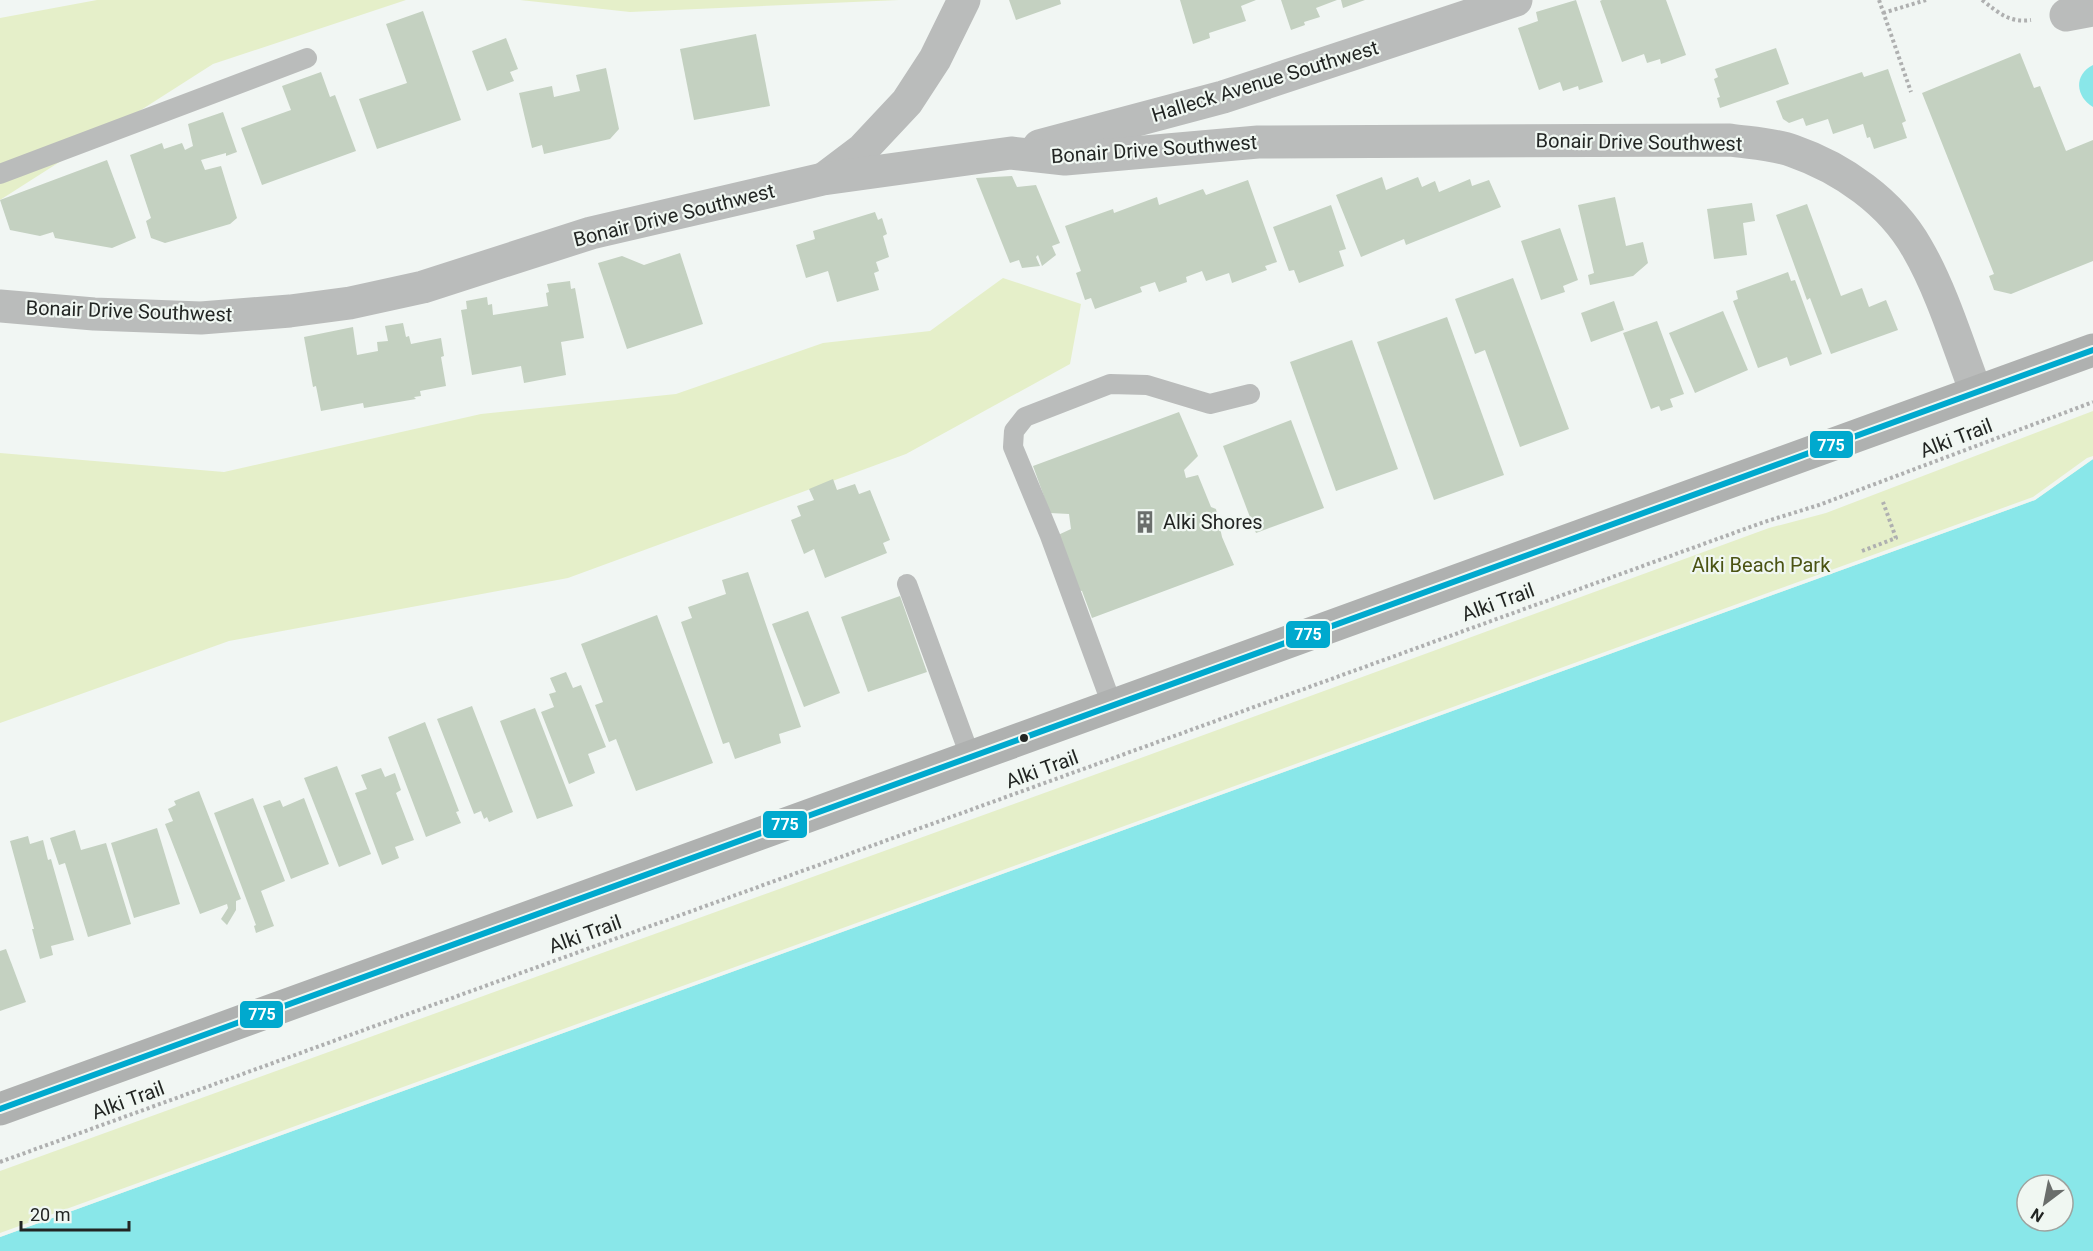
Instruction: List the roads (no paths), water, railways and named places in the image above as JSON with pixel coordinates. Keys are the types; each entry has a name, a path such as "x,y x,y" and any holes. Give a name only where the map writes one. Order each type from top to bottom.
{"main road":[{"path":"0,1109 2093,350"}],"street":[{"path":"823,179 862,150 907,102 935,58 964,0"},
{"name":"Halleck Avenue Southwest","path":"1011,153 1223,98 1516,0"},
{"name":"Bonair Drive Southwest","path":"0,306 94,314 201,318 290,311 350,303 423,287 591,233 823,179 1011,153 1065,159 1258,142 1730,140 1791,150 1828,166 1866,190 1896,218 1917,247 1934,281 1976,392"}],"lane":[{"path":"0,174 308,57"},
{"path":"1112,705 1050,536 1012,447 1014,431 1025,417 1110,384 1148,385 1210,405 1250,394"},
{"path":"907,584 970,756"}],"water":[{"path":"2093,65 2093,107 2083,98 2079,86 2082,74"},
{"path":"2093,459 2093,1251 0,1251 0,1237 2035,500"}],"place":[{"name":"Alki Shores","path":"1145,522"}],"park label":[{"name":"Alki Beach Park","path":"1761,565"}]}
